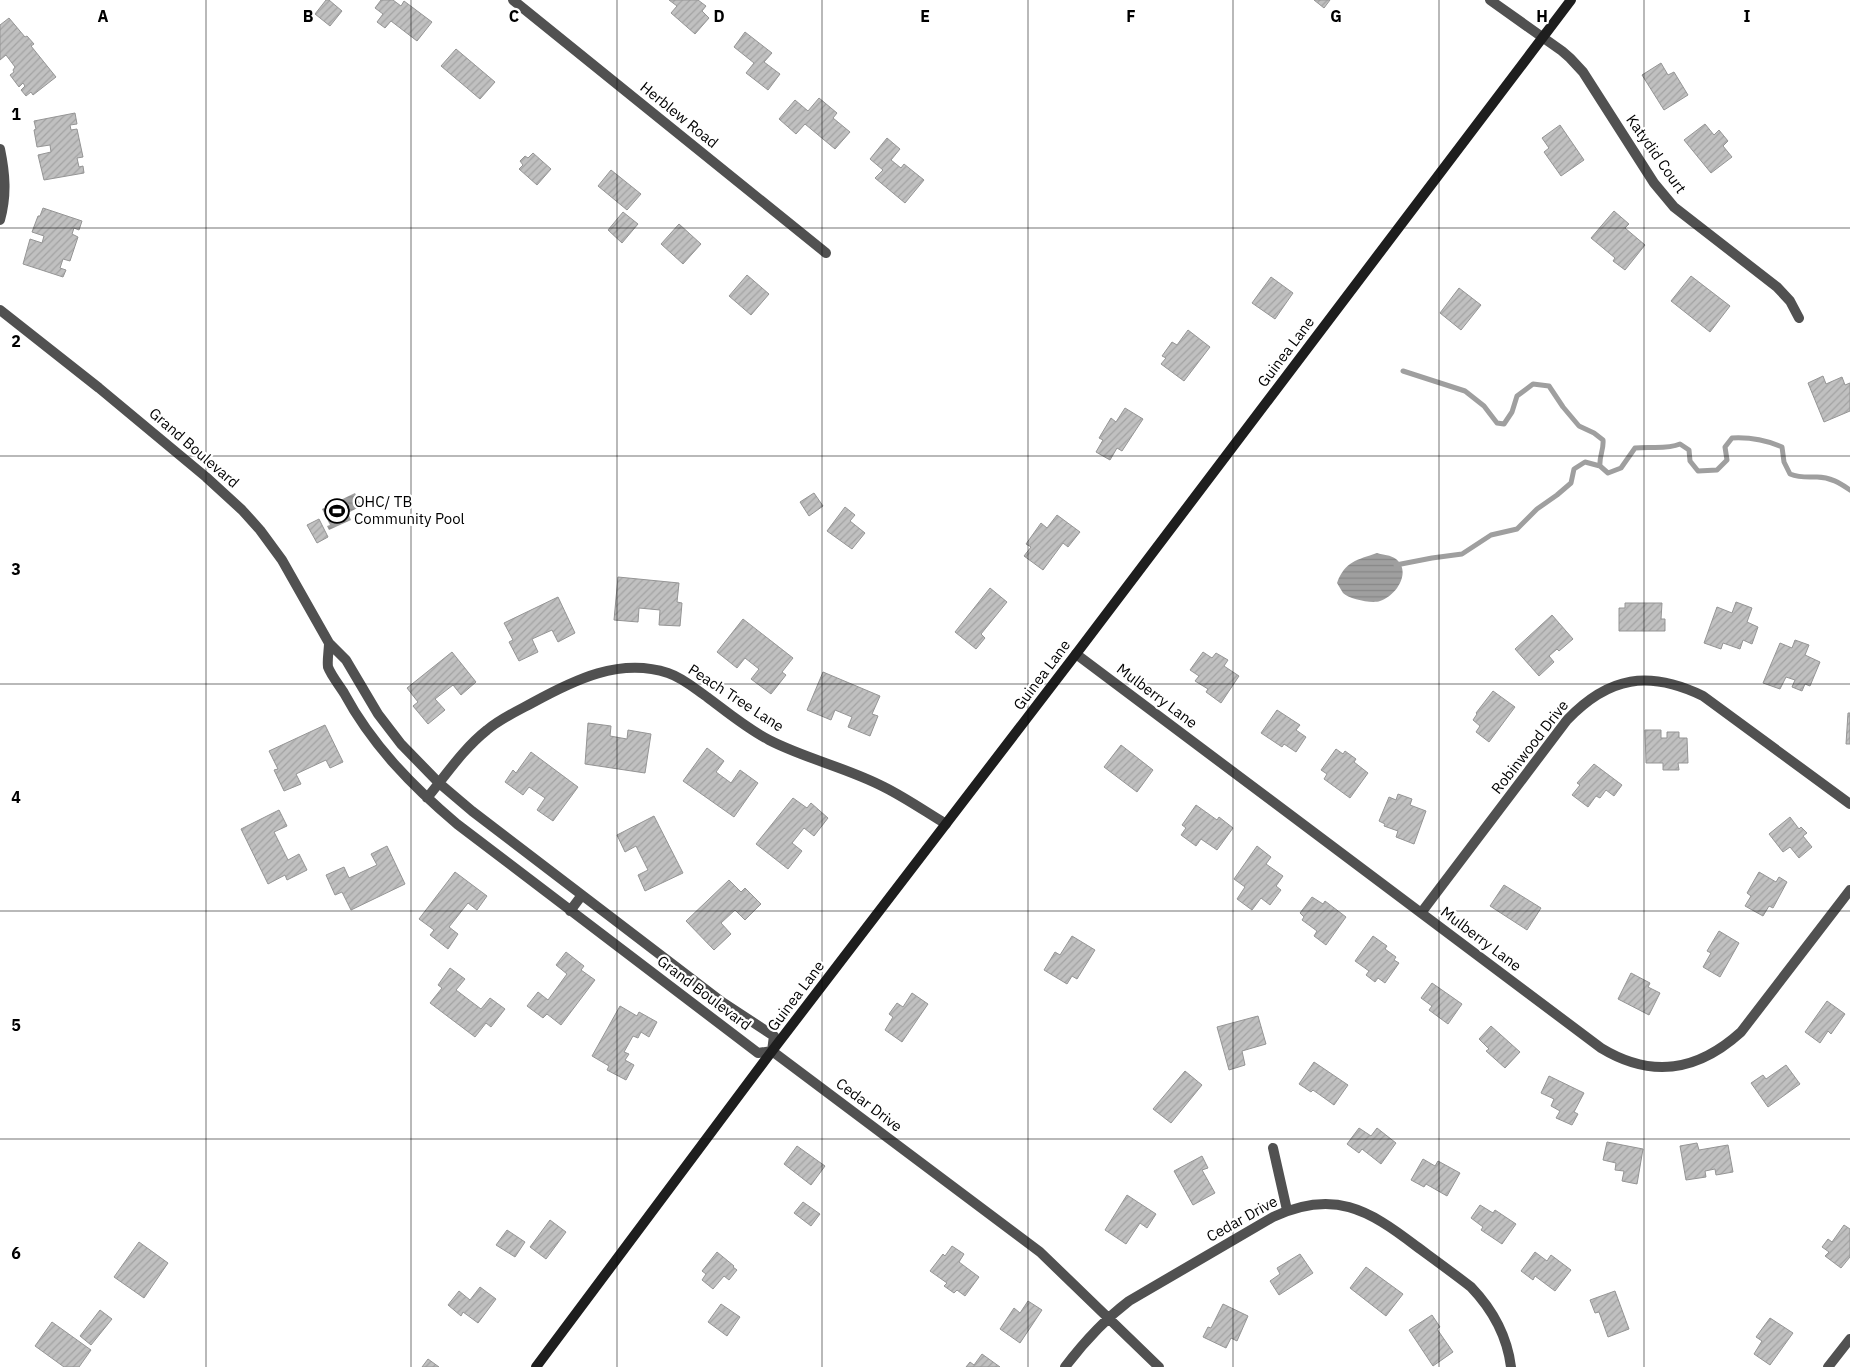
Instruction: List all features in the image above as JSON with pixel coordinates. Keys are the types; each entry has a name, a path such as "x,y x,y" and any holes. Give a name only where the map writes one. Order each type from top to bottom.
{"street":[{"name":"Herblew Road","path":"513,0 826,253"},
{"name":"Katydid Court","path":"1490,0 1570,58 1583,72 1654,183 1674,207 1777,287 1790,301 1799,318"},
{"name":"Guinea Lane","path":"536,1367 772,1051 1076,654 1571,0"},
{"path":"0,149 5,171 5,191 0,220"},
{"name":"Grand Boulevard","path":"0,310 100,388 206,477 242,510 260,530 282,560 329,643 346,660 378,714 402,744 440,783 472,811 722,1002 774,1036 772,1051 758,1053 457,824 427,798 375,742 352,709 328,666 329,643"},
{"name":"Mulberry Lane","path":"1076,654 1601,1048 1631,1063 1668,1067 1691,1063 1705,1058 1724,1047 1741,1032 1850,890"},
{"name":"Peach Tree Lane","path":"427,798 464,751 487,730 507,716 554,691 594,674 626,668 647,668 669,673 685,680 742,723 767,739 884,787 946,824"},
{"name":"Robinwood Drive","path":"1422,913 1567,720 1582,704 1594,696 1613,686 1627,682 1648,680 1670,682 1684,686 1704,696 1850,804"},
{"path":"570,911 582,895"},
{"path":"694,1004 705,989"},
{"name":"Cedar Drive","path":"772,1051 1040,1252 1159,1367"},
{"path":"1273,1148 1287,1210"},
{"name":"Cedar Drive","path":"1108,1317 1129,1301 1287,1210 1309,1205 1332,1204 1354,1208 1388,1224 1471,1287 1498,1321 1505,1337 1511,1367"},
{"path":"1065,1367 1085,1341 1108,1317"},
{"path":"1828,1367 1850,1339"}],"shaded area":[{"name":"OHC/ TB Community Pool","path":"355,493 361,506 348,513 351,520 329,530 327,526 330,525 322,509"},
{"path":"1377,553 1394,558 1401,564 1402,577 1396,589 1386,598 1376,602 1355,599 1343,593 1337,583 1344,570 1352,562"}],"building":[{"path":"326,0 329,0 342,11 330,26 315,14"},
{"path":"381,0 393,0 401,6 404,1 432,22 417,41 391,21 385,28 377,22 383,14 375,8"},
{"path":"669,0 698,0 706,6 702,11 709,18 695,34 671,13 677,6"},
{"path":"1314,0 1330,0 1324,8"},
{"path":"9,18 25,37 27,36 34,44 31,46 56,77 33,95 31,92 26,96 21,90 25,86 23,83 19,87 10,75 14,72 15,67 6,55 0,60 0,25"},
{"path":"745,32 772,53 764,62 780,74 768,90 746,73 754,63 734,47"},
{"path":"456,49 495,82 480,99 441,66"},
{"path":"1661,63 1668,75 1674,72 1688,95 1664,110 1642,75"},
{"path":"819,98 837,113 833,118 850,132 835,149 805,124 796,134 779,119 795,100 808,111"},
{"path":"75,113 77,124 70,125 71,130 77,129 83,157 77,158 79,167 83,166 84,173 44,180 38,155 51,152 50,145 37,147 34,121"},
{"path":"1705,124 1714,135 1719,130 1728,141 1723,146 1732,157 1711,173 1684,140"},
{"path":"1560,125 1584,160 1561,176 1544,152 1549,148 1542,138"},
{"path":"887,138 900,149 891,160 901,168 904,164 924,180 905,203 875,178 883,170 870,159"},
{"path":"533,153 551,169 537,185 519,169 523,165 520,161 525,156 528,158"},
{"path":"611,170 641,194 627,210 598,186"},
{"path":"43,208 82,221 79,230 74,228 72,234 78,237 70,261 63,259 60,268 66,270 63,277 23,264 30,239 42,243 44,236 32,232"},
{"path":"1614,211 1629,224 1625,228 1645,245 1625,270 1613,261 1615,258 1591,238"},
{"path":"623,212 638,224 622,243 608,230"},
{"path":"679,224 701,244 683,264 661,244"},
{"path":"747,275 769,294 751,315 729,296"},
{"path":"1691,276 1730,306 1710,332 1671,301"},
{"path":"1271,277 1293,293 1275,319 1252,303"},
{"path":"1459,288 1481,305 1461,330 1440,313"},
{"path":"1188,330 1210,347 1184,381 1161,364 1166,358 1162,356 1172,342 1177,345"},
{"path":"1823,376 1826,384 1842,377 1845,385 1850,383 1850,411 1824,422 1808,383"},
{"path":"1125,408 1143,419 1122,451 1117,448 1110,460 1096,452 1103,440 1099,438 1111,418 1116,422"},
{"path":"814,493 823,506 809,516 800,502"},
{"path":"845,507 855,515 850,521 865,533 852,549 827,531"},
{"path":"1057,515 1080,532 1068,547 1063,543 1043,570 1024,556 1031,547 1026,544 1041,523 1047,528"},
{"path":"319,519 328,537 317,543 307,525"},
{"path":"618,577 679,583 677,602 682,603 680,626 659,625 660,610 639,608 638,622 614,620"},
{"path":"990,588 1007,602 981,634 985,638 976,649 955,632"},
{"path":"558,597 575,633 558,642 552,630 532,639 538,652 519,661 509,642 513,640 504,623"},
{"path":"1736,602 1752,608 1747,622 1758,627 1752,644 1743,640 1740,649 1723,643 1721,649 1704,643 1717,607 1732,613"},
{"path":"1625,603 1662,603 1661,619 1665,619 1665,631 1619,631 1619,608 1625,608"},
{"path":"1552,615 1573,639 1559,651 1557,649 1549,656 1554,662 1539,676 1515,649"},
{"path":"743,619 793,658 782,672 786,675 771,694 751,679 759,669 745,658 737,668 717,652"},
{"path":"1795,640 1809,645 1805,655 1820,662 1810,686 1805,684 1802,691 1792,687 1795,680 1786,677 1780,689 1763,683 1780,643 1792,648"},
{"path":"452,652 476,682 461,695 453,685 435,699 445,710 428,724 413,706 418,702 407,688"},
{"path":"1203,652 1212,658 1216,653 1228,660 1224,666 1239,676 1221,703 1206,692 1208,689 1195,681 1199,676 1190,670"},
{"path":"823,672 880,696 872,714 878,716 870,736 848,727 852,717 835,710 831,720 807,710"},
{"path":"1493,691 1515,707 1489,742 1476,732 1480,726 1473,720 1476,713"},
{"path":"1277,710 1300,725 1296,730 1306,737 1296,752 1284,744 1282,747 1261,733"},
{"path":"1848,713 1850,713 1850,744 1846,744"},
{"path":"588,723 611,726 610,736 627,739 628,730 651,734 645,773 585,764"},
{"path":"325,725 343,762 330,768 326,760 296,774 301,784 284,791 274,770 278,769 269,751"},
{"path":"1645,730 1661,730 1661,738 1667,738 1667,732 1679,732 1679,738 1687,738 1688,763 1678,763 1679,770 1663,770 1663,763 1646,763"},
{"path":"1121,745 1153,770 1137,792 1104,767"},
{"path":"707,748 724,761 716,772 731,783 740,770 758,783 734,817 683,781"},
{"path":"1336,749 1343,754 1345,751 1356,759 1354,762 1368,773 1350,798 1324,779 1327,774 1321,770"},
{"path":"531,752 578,787 553,821 537,810 545,798 529,787 523,795 505,782 513,770 516,773"},
{"path":"1594,764 1622,785 1614,796 1606,790 1600,798 1596,796 1588,807 1572,795 1580,785 1577,783"},
{"path":"1398,794 1412,799 1410,805 1426,811 1414,844 1396,837 1398,831 1384,826 1385,824 1379,821 1389,797 1396,800"},
{"path":"793,798 807,808 811,803 828,818 814,836 804,828 792,843 802,851 788,869 756,844"},
{"path":"1196,805 1217,820 1219,817 1233,828 1217,850 1201,839 1196,846 1181,835 1186,828 1182,825"},
{"path":"279,810 287,826 274,832 288,860 299,854 307,870 287,880 285,875 268,884 241,829"},
{"path":"654,816 683,873 645,891 638,875 648,870 636,846 625,852 617,835"},
{"path":"1790,817 1799,829 1801,827 1807,833 1803,836 1812,847 1799,858 1790,847 1783,852 1769,834"},
{"path":"387,846 405,884 351,910 342,892 335,895 326,875 344,867 349,878 377,865 371,854"},
{"path":"1257,846 1271,857 1266,864 1283,876 1276,886 1281,890 1270,905 1261,898 1252,910 1237,899 1245,887 1234,879"},
{"path":"455,872 487,896 477,910 468,903 449,927 458,934 448,949 430,935 434,930 419,919"},
{"path":"1759,872 1776,882 1779,877 1787,882 1773,908 1769,906 1763,916 1745,906 1751,896 1747,893"},
{"path":"729,880 741,892 745,888 761,904 745,920 735,910 721,923 731,934 714,950 686,921"},
{"path":"1504,885 1541,908 1527,930 1490,906"},
{"path":"1312,897 1323,904 1325,901 1346,917 1326,945 1314,936 1317,931 1302,920 1304,917 1300,913"},
{"path":"1719,931 1739,943 1720,977 1703,967 1711,953 1707,951"},
{"path":"1072,936 1095,950 1077,979 1072,976 1067,984 1044,970 1055,952 1060,955"},
{"path":"1373,936 1387,946 1385,949 1396,957 1394,960 1399,963 1385,983 1378,978 1375,982 1366,975 1369,971 1355,961"},
{"path":"566,952 584,966 581,970 595,980 561,1025 547,1014 543,1018 527,1006 538,992 548,1000 567,974 556,965"},
{"path":"450,968 465,979 456,990 481,1009 490,998 505,1009 491,1027 486,1023 475,1037 430,1003 442,988 438,985"},
{"path":"1631,973 1650,983 1648,987 1660,993 1649,1015 1618,999"},
{"path":"1432,983 1462,1004 1448,1024 1429,1010 1432,1006 1421,998"},
{"path":"912,993 928,1004 902,1042 885,1030 893,1017 889,1014 897,1003 903,1007"},
{"path":"1827,1001 1845,1014 1831,1034 1828,1031 1820,1043 1805,1032"},
{"path":"620,1006 637,1016 639,1012 657,1022 649,1037 641,1032 638,1038 633,1036 624,1052 629,1054 625,1060 634,1065 626,1080 607,1070 609,1066 592,1056"},
{"path":"1258,1016 1266,1044 1242,1051 1245,1065 1229,1070 1217,1027"},
{"path":"1491,1026 1520,1052 1505,1068 1486,1051 1489,1049 1479,1039"},
{"path":"1314,1062 1348,1085 1334,1105 1313,1090 1311,1092 1299,1084"},
{"path":"1786,1065 1800,1084 1768,1107 1751,1083 1763,1075 1766,1079"},
{"path":"1185,1071 1202,1085 1171,1123 1153,1109"},
{"path":"1549,1076 1584,1093 1574,1112 1578,1114 1572,1125 1556,1118 1560,1111 1551,1106 1554,1099 1541,1093"},
{"path":"1359,1128 1371,1136 1377,1128 1396,1143 1381,1164 1362,1149 1359,1153 1347,1144"},
{"path":"1607,1142 1643,1149 1637,1184 1622,1181 1624,1171 1615,1170 1616,1163 1603,1160"},
{"path":"1697,1143 1699,1150 1728,1145 1733,1172 1716,1175 1715,1169 1705,1171 1706,1177 1686,1180 1680,1146"},
{"path":"797,1146 825,1166 811,1185 784,1164"},
{"path":"1202,1156 1208,1168 1202,1170 1215,1193 1193,1205 1174,1171"},
{"path":"1423,1159 1435,1166 1438,1161 1460,1173 1447,1196 1426,1184 1424,1187 1411,1180"},
{"path":"1127,1195 1156,1214 1147,1228 1140,1223 1126,1244 1105,1230"},
{"path":"803,1202 820,1214 811,1226 794,1213"},
{"path":"1480,1205 1493,1213 1495,1210 1516,1224 1502,1244 1481,1230 1483,1227 1471,1218"},
{"path":"550,1220 566,1232 546,1259 530,1247"},
{"path":"1844,1225 1850,1229 1850,1257 1841,1268 1825,1256 1829,1252 1822,1247 1828,1239 1832,1242"},
{"path":"507,1230 525,1242 515,1257 496,1245"},
{"path":"139,1242 168,1263 144,1298 114,1277"},
{"path":"952,1246 964,1254 959,1262 979,1277 965,1296 957,1290 954,1293 944,1286 947,1283 930,1271"},
{"path":"717,1252 737,1270 729,1280 724,1276 713,1289 702,1280 706,1274 702,1271"},
{"path":"1535,1252 1547,1261 1551,1255 1571,1270 1555,1291 1535,1276 1533,1280 1521,1271"},
{"path":"1300,1254 1313,1273 1279,1295 1270,1281 1280,1274 1277,1268"},
{"path":"1366,1267 1403,1294 1386,1316 1350,1288"},
{"path":"480,1287 496,1299 478,1323 463,1312 461,1316 448,1305 459,1291 470,1300"},
{"path":"1615,1291 1629,1329 1608,1337 1599,1312 1595,1313 1590,1300"},
{"path":"1028,1301 1042,1310 1020,1343 1000,1329 1014,1308 1020,1313"},
{"path":"721,1304 740,1317 727,1336 708,1322"},
{"path":"1223,1304 1248,1316 1237,1341 1231,1338 1226,1348 1203,1337 1208,1327 1211,1328"},
{"path":"100,1310 112,1319 91,1345 80,1336"},
{"path":"1432,1315 1440,1327 1437,1329 1453,1352 1433,1366 1409,1330"},
{"path":"1770,1318 1793,1333 1770,1365 1754,1354 1762,1341 1756,1337"},
{"path":"52,1322 91,1350 79,1367 64,1367 35,1346"},
{"path":"982,1354 1000,1367 966,1367 970,1362 974,1365"},
{"path":"428,1359 439,1367 422,1367"}],"waterway":[{"path":"1403,371 1465,391 1484,406 1497,423 1504,424 1512,412 1517,396 1533,384 1549,386 1579,426 1594,433 1603,440 1600,466 1608,473 1621,468 1635,448 1664,447 1680,444 1689,450 1690,461 1698,471 1717,470 1727,460 1725,447 1732,438 1745,438 1764,441 1782,447 1784,462 1790,474 1800,477 1831,479 1850,490"},
{"path":"1396,565 1462,554 1491,535 1517,529 1537,509 1571,483 1574,469 1585,462 1600,466"}],"place":[{"name":"OHC/ TB Community Pool","path":"337,511"}]}
